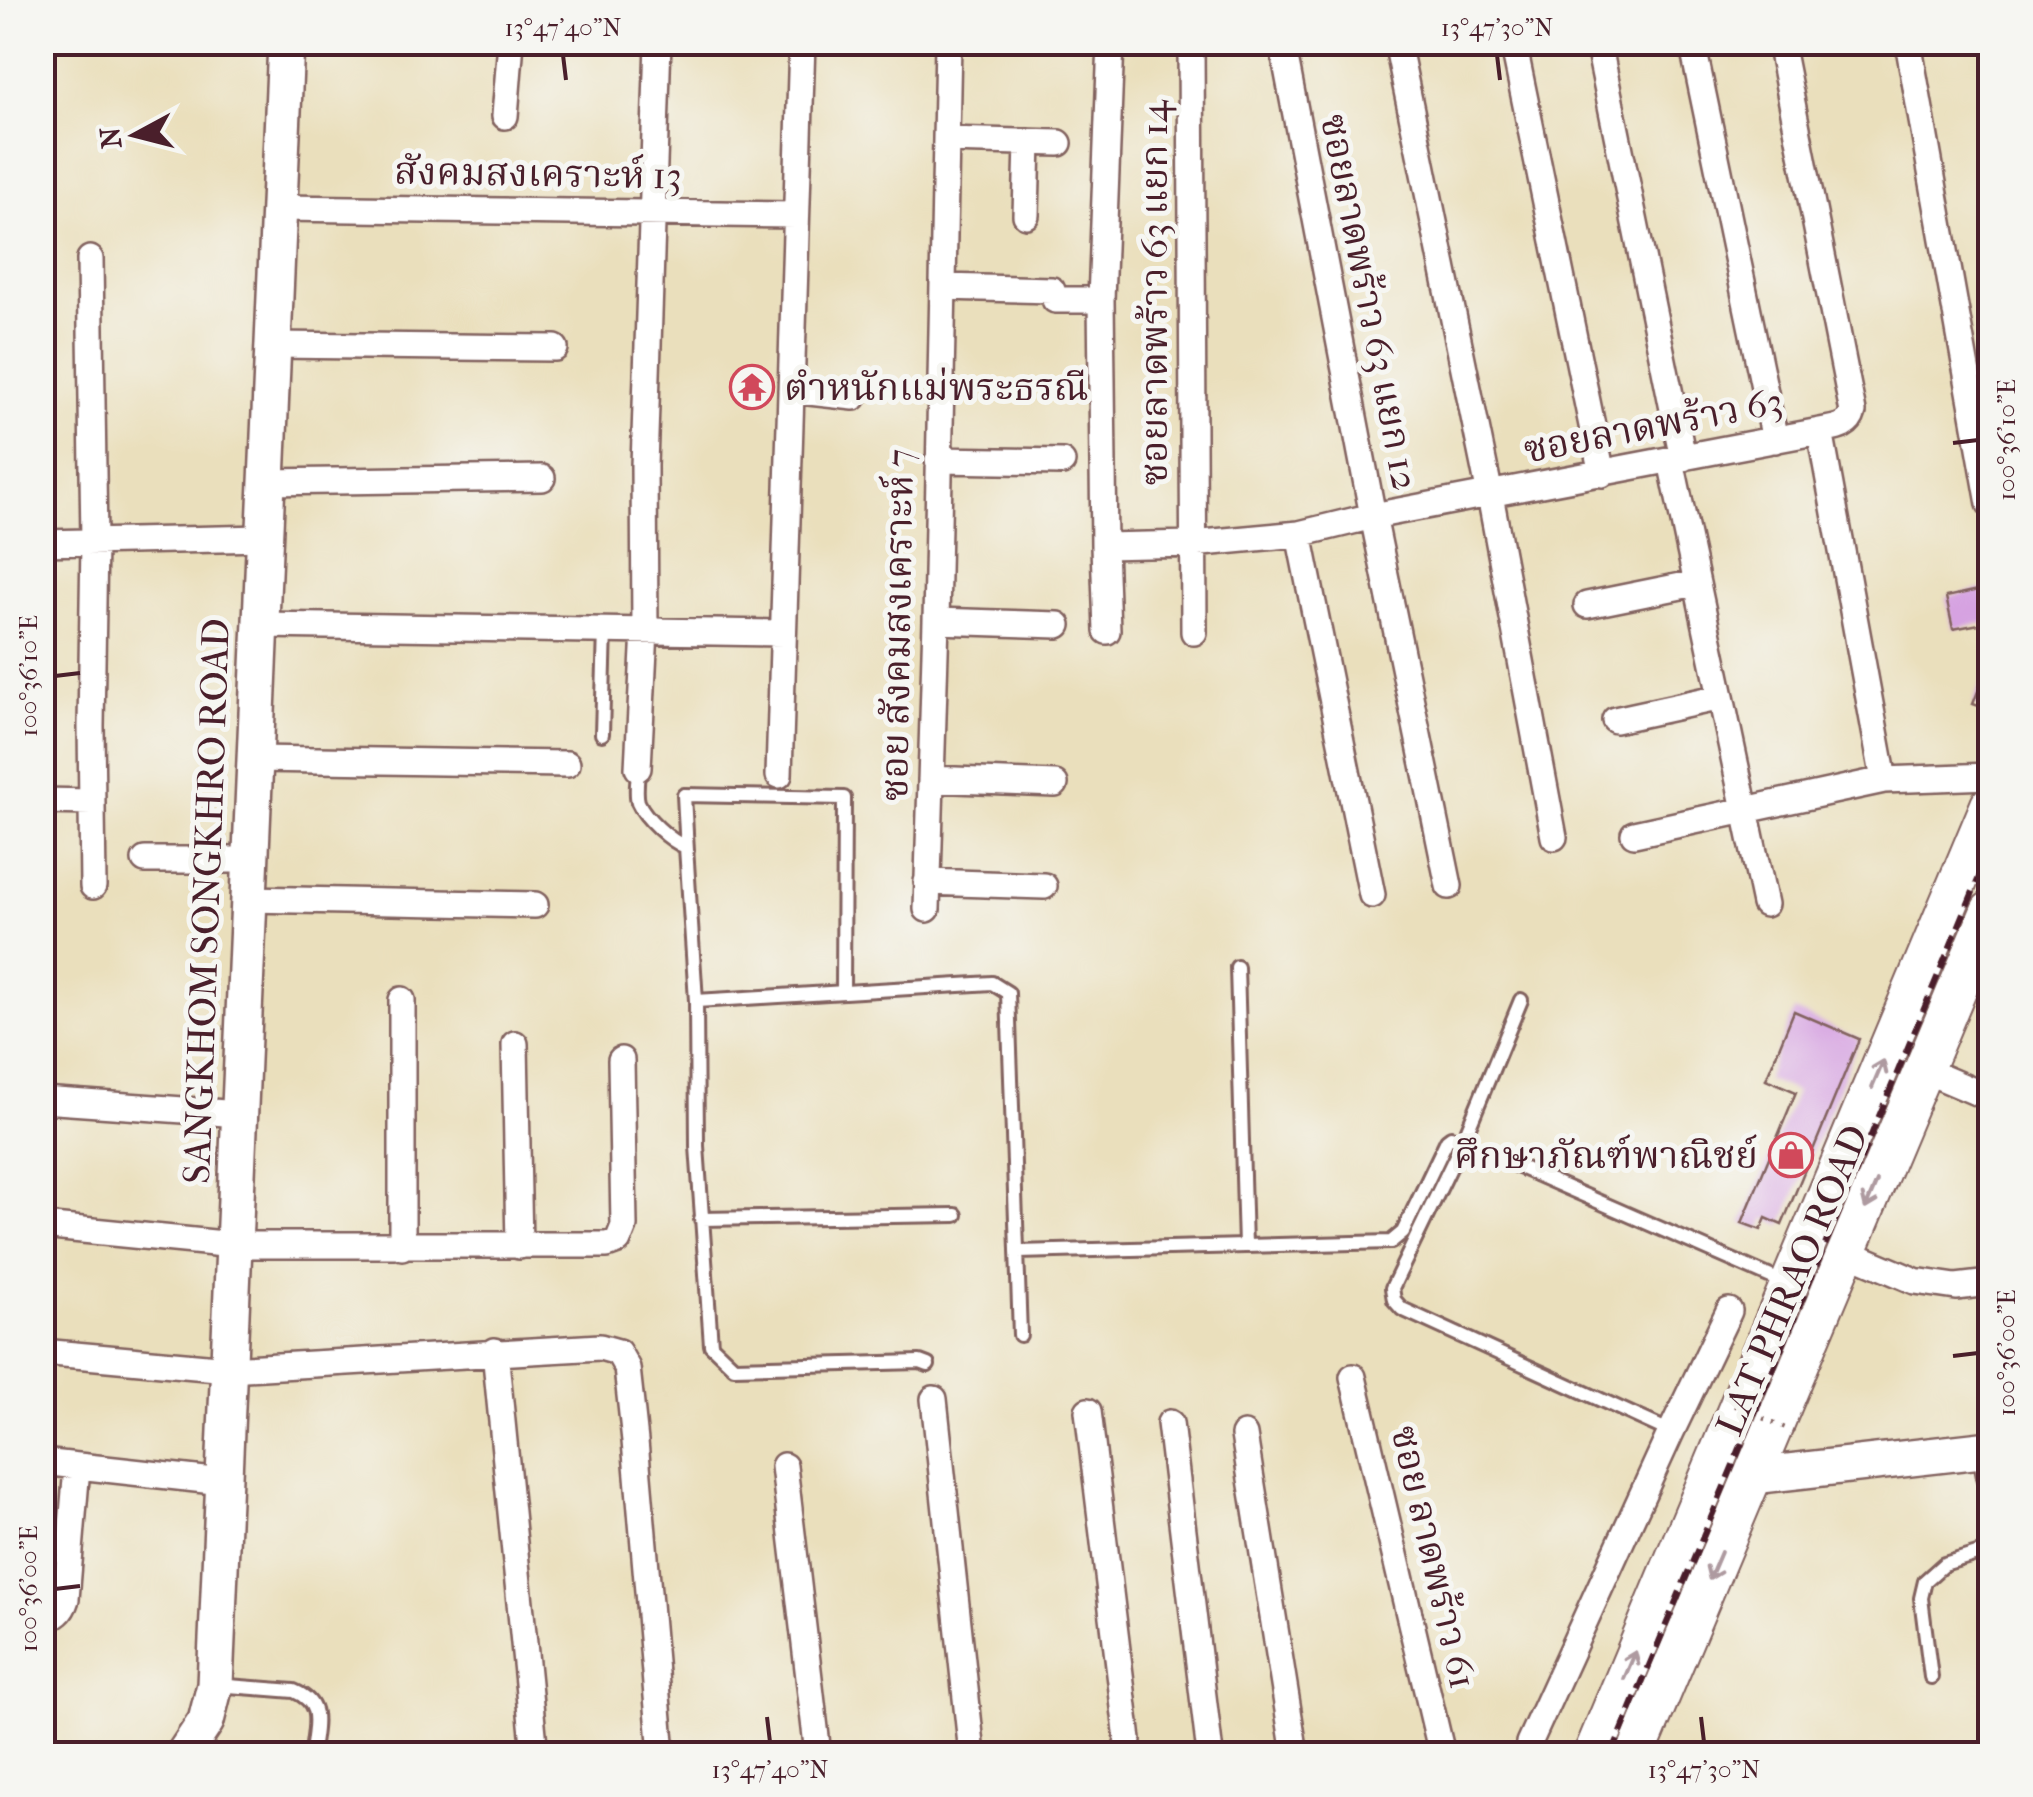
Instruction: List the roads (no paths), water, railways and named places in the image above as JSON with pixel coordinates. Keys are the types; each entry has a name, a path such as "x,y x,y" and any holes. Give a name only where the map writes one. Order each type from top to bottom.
{"main road":[{"name":"SANGKHOM SONGKHRO ROAD","path":"184,1754 206,1720 214,1685 286,42"},
{"name":"LAT PHRAO ROAD","path":"1592,1754 1990,805"},
{"name":"LAT PHRAO ROAD","path":"1636,1754 1990,911"},
{"path":"1715,1464 1753,1476 1989,1458"}],"street":[{"path":"505,116 511,42"},
{"path":"638,768 658,42"},
{"path":"779,775 802,42"},
{"name":"ซอย สังคมสงเคราะห์ 7","path":"927,909 948,42"},
{"path":"1107,631 1101,300 1111,42"},
{"name":"ซอยลาดพร้าว 63 แยก 14","path":"1190,42 1194,632"},
{"name":"ซอยลาดพร้าว 63 แยก 12","path":"1282,42 1450,886"},
{"path":"1397,42 1490,495 1554,837"},
{"path":"1513,42 1602,474"},
{"path":"1598,42 1677,459 1696,583 1765,904"},
{"path":"1692,42 1775,440"},
{"path":"1780,42 1853,412 1845,425 1820,431"},
{"path":"1908,42 1990,504"},
{"path":"946,140 1059,143"},
{"path":"1026,214 1028,142"},
{"name":"สังคมสงเคราะห์ 13","path":"279,208 796,214"},
{"path":"90,259 93,886"},
{"path":"942,287 1052,290 1054,300 1101,300"},
{"path":"273,346 555,348"},
{"path":"791,390 854,397"},
{"name":"ซอยลาดพร้าว 63","path":"1104,546 1192,544 1299,534 1374,516 1820,431 1884,780"},
{"path":"938,460 1062,462"},
{"path":"267,482 542,478"},
{"path":"1299,534 1372,895"},
{"path":"42,543 264,538"},
{"path":"1587,605 1696,583"},
{"path":"936,621 1058,625"},
{"path":"261,626 782,633"},
{"path":"1614,720 1721,697"},
{"path":"255,760 568,764"},
{"path":"1634,834 1884,780 1990,776"},
{"path":"931,779 1055,784"},
{"path":"42,800 92,802"},
{"path":"144,860 250,860"},
{"path":"928,882 1044,886"},
{"path":"249,899 535,905"},
{"path":"402,1000 402,1247"},
{"path":"515,1044 519,1246"},
{"path":"42,1226 234,1245 608,1245 618,1241 624,1226 621,1060"},
{"path":"1924,1070 1990,1098"},
{"path":"42,1100 240,1114"},
{"path":"1847,1252 1916,1281 1956,1287 1990,1282"},
{"path":"1529,1743 1729,1311"},
{"path":"42,1352 228,1369 600,1347 618,1352 627,1368 636,1441 662,1754"},
{"path":"495,1352 535,1754"},
{"name":"ซอย ลาดพร้าว 61","path":"1353,1377 1442,1754"},
{"path":"934,1399 972,1754"},
{"path":"1088,1411 1128,1740 1125,1754"},
{"path":"1170,1423 1210,1754"},
{"path":"1244,1435 1295,1754"},
{"path":"42,1462 223,1482"},
{"path":"784,1466 818,1754"},
{"path":"42,1620 57,1615 66,1599 77,1467"}],"lane":[{"path":"602,734 605,629"},
{"path":"638,768 640,804 665,835 687,851"},
{"path":"843,992 844,798 684,795 696,1000 701,1219 711,1344 734,1367 928,1364"},
{"path":"1237,967 1245,1246"},
{"path":"696,1000 992,983 1008,993 1020,1334"},
{"path":"1521,1000 1463,1141 1392,1288 1394,1300 1402,1309 1671,1432"},
{"path":"1018,1252 1391,1242 1403,1232 1447,1140 1452,1137 1790,1285"},
{"path":"701,1219 956,1215"},
{"path":"1932,1677 1921,1598 1925,1580 1944,1564 1990,1550"},
{"path":"214,1685 305,1696 316,1712 312,1754"}],"railway":[{"path":"1612,1754 1990,851"}],"place":[{"name":"ตำหนักแม่พระธรณี","path":"752,387"},
{"name":"ศึกษาภัณฑ์พาณิชย์","path":"1791,1155"}]}
